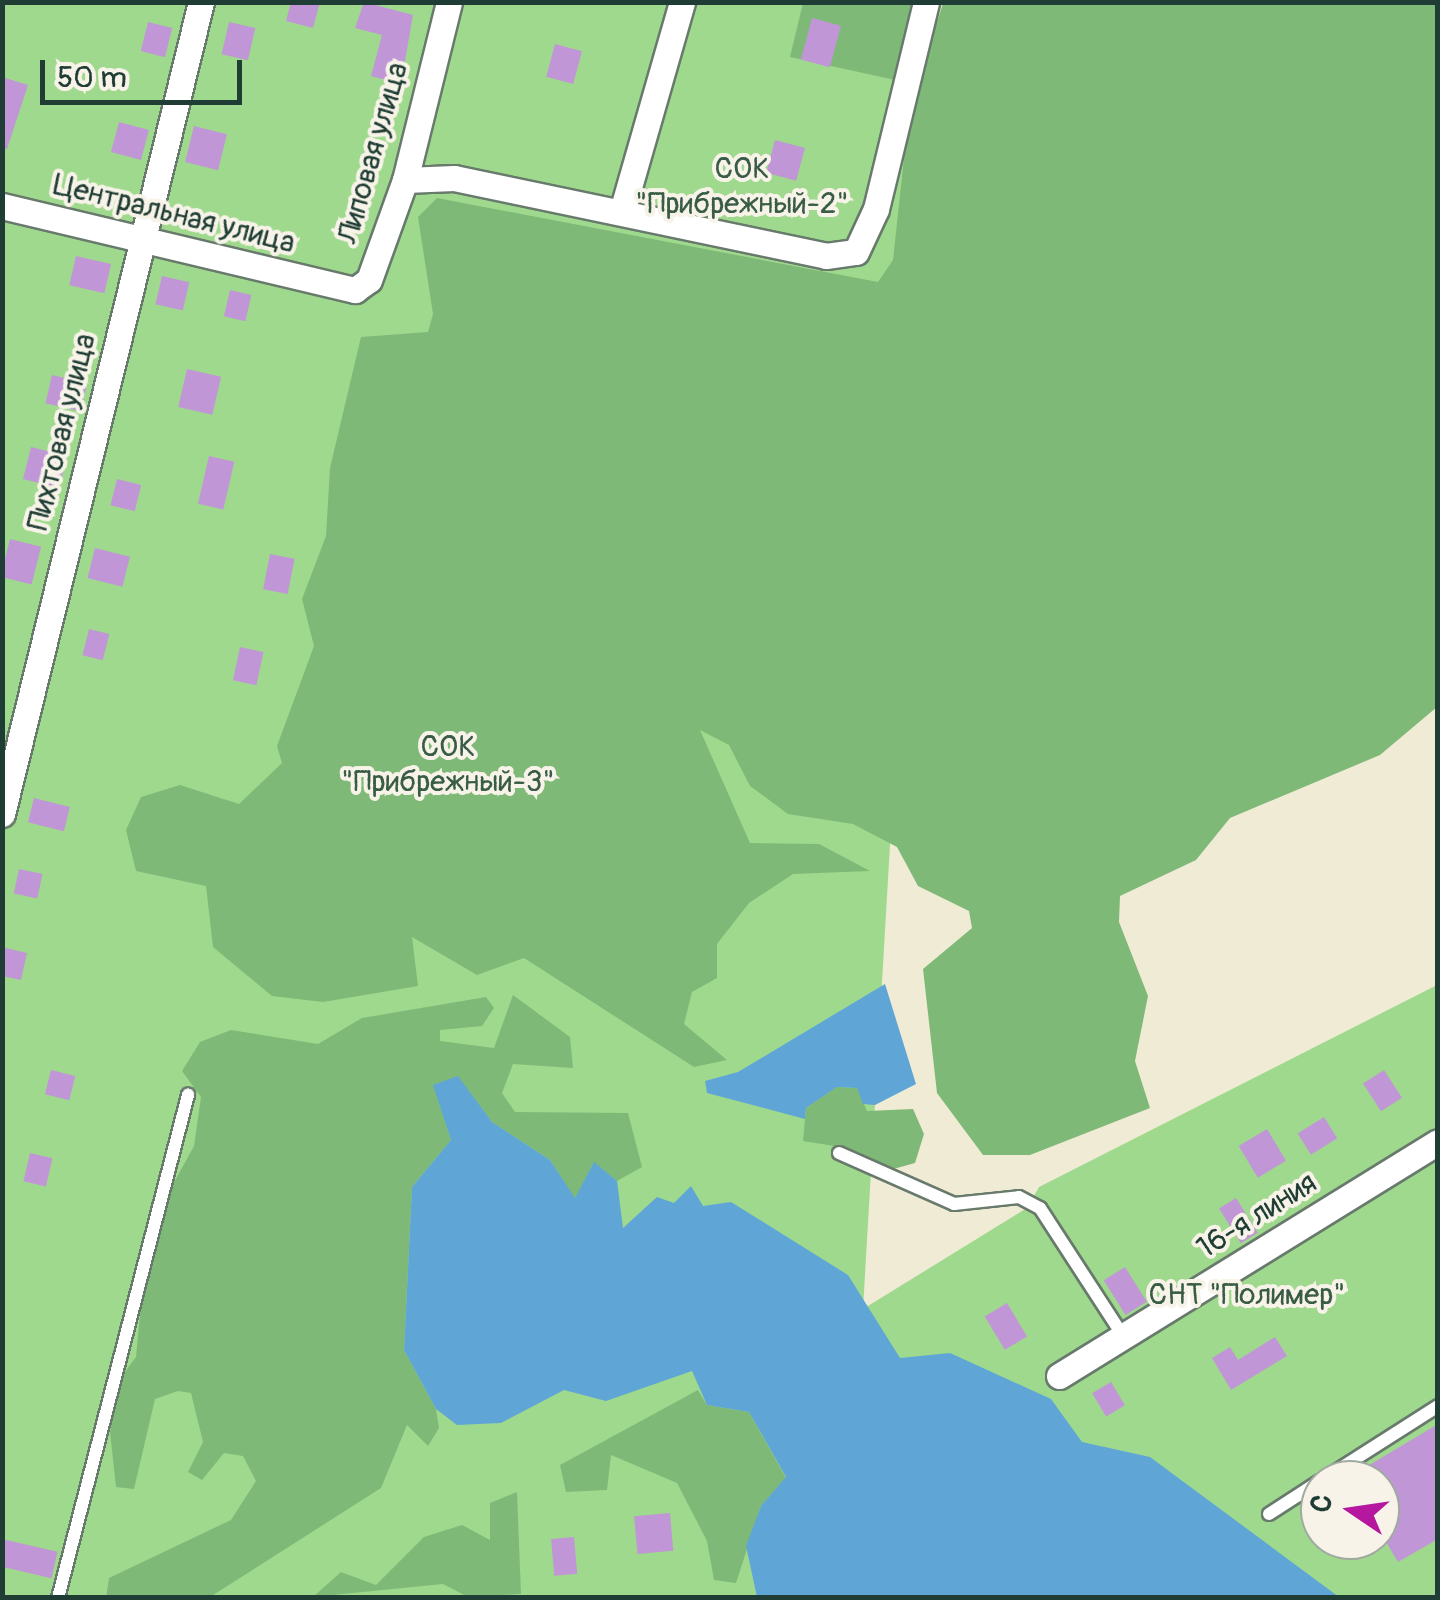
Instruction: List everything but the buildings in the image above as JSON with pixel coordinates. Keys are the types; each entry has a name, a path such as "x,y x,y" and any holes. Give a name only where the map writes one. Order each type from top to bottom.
{"street":[{"name":"Пихтовая улица","path":"2,814 201,2"},
{"name":"Липовая улица","path":"330,286 355,290 369,280 405,180 449,2"},
{"path":"623,208 682,2"},
{"path":"405,180 454,178 623,208 826,256 856,252 876,209 926,2"},
{"name":"Центральная улица","path":"2,206 330,286"},
{"name":"16-я линия","path":"1060,1376 1438,1142"}],"lane":[{"path":"58,1598 188,1095"},
{"path":"839,1153 954,1204 1020,1197 1040,1208 1123,1336"},
{"path":"1354,1460 1438,1406"},
{"path":"1269,1514 1300,1494"}],"green space":[{"name":"СОК \"Прибрежный-3\"","path":"3,3 939,3 863,1309 1027,1208 1039,1187 1437,985 1437,1597 3,1598"},
{"path":"803,3 912,3 910,48 895,80 790,57"},
{"path":"943,3 1437,3 1437,707 1380,755 1230,818 1196,860 1120,896 1119,922 1148,996 1135,1061 1150,1108 1030,1155 983,1155 937,1093 923,969 972,928 969,911 918,886 897,847 853,824 788,814 750,786 729,745 700,730 750,843 819,844 870,871 793,874 749,903 717,944 717,978 692,992 684,1024 727,1060 694,1067 524,958 477,975 412,937 418,986 323,1002 272,996 213,947 206,886 136,871 126,830 141,797 180,785 239,804 282,763 277,746 314,646 302,599 326,536 330,468 361,337 428,332 433,314 418,217 437,198 878,282 893,260 909,112"},
{"path":"513,995 570,1037 573,1068 513,1064 502,1093 515,1112 628,1113 642,1167 617,1181 594,1163 575,1199 550,1160 492,1122 458,1077 434,1085 451,1140 412,1187 404,1350 436,1409 439,1428 428,1446 407,1425 381,1488 210,1597 106,1598 109,1578 231,1520 256,1481 243,1456 224,1453 202,1480 188,1472 203,1442 191,1393 178,1391 155,1399 134,1489 116,1487 110,1432 121,1377 136,1357 148,1230 194,1146 201,1097 182,1071 200,1042 231,1030 318,1044 362,1018 486,997 494,1008 482,1026 440,1030 440,1041 494,1048"},
{"path":"837,1087 857,1088 867,1111 913,1109 924,1134 915,1163 886,1171 847,1148 803,1141 806,1108"},
{"path":"698,1390 707,1405 749,1412 786,1478 761,1506 736,1583 714,1580 707,1541 677,1483 611,1455 607,1490 566,1492 560,1465"},
{"path":"517,1492 521,1594 468,1597 443,1584 313,1597 341,1572 376,1585 424,1537 462,1525 490,1540 490,1503"}],"water":[{"path":"885,984 916,1084 875,1105 863,1104 857,1088 837,1087 806,1108 805,1119 707,1093 705,1081 738,1072"},
{"path":"458,1076 492,1122 550,1160 575,1198 594,1162 617,1181 623,1228 657,1197 674,1203 691,1186 703,1206 731,1202 848,1275 900,1358 950,1353 1051,1399 1082,1442 1150,1457 1339,1597 757,1597 746,1546 761,1506 786,1477 749,1412 707,1405 692,1371 606,1401 564,1390 501,1423 457,1425 436,1409 404,1350 412,1187 451,1140 433,1085"}],"park label":[{"name":"СОК \"Прибрежный-2\"","path":"742,186"},
{"name":"СНТ \"Полимер\"","path":"1247,1295"}]}
